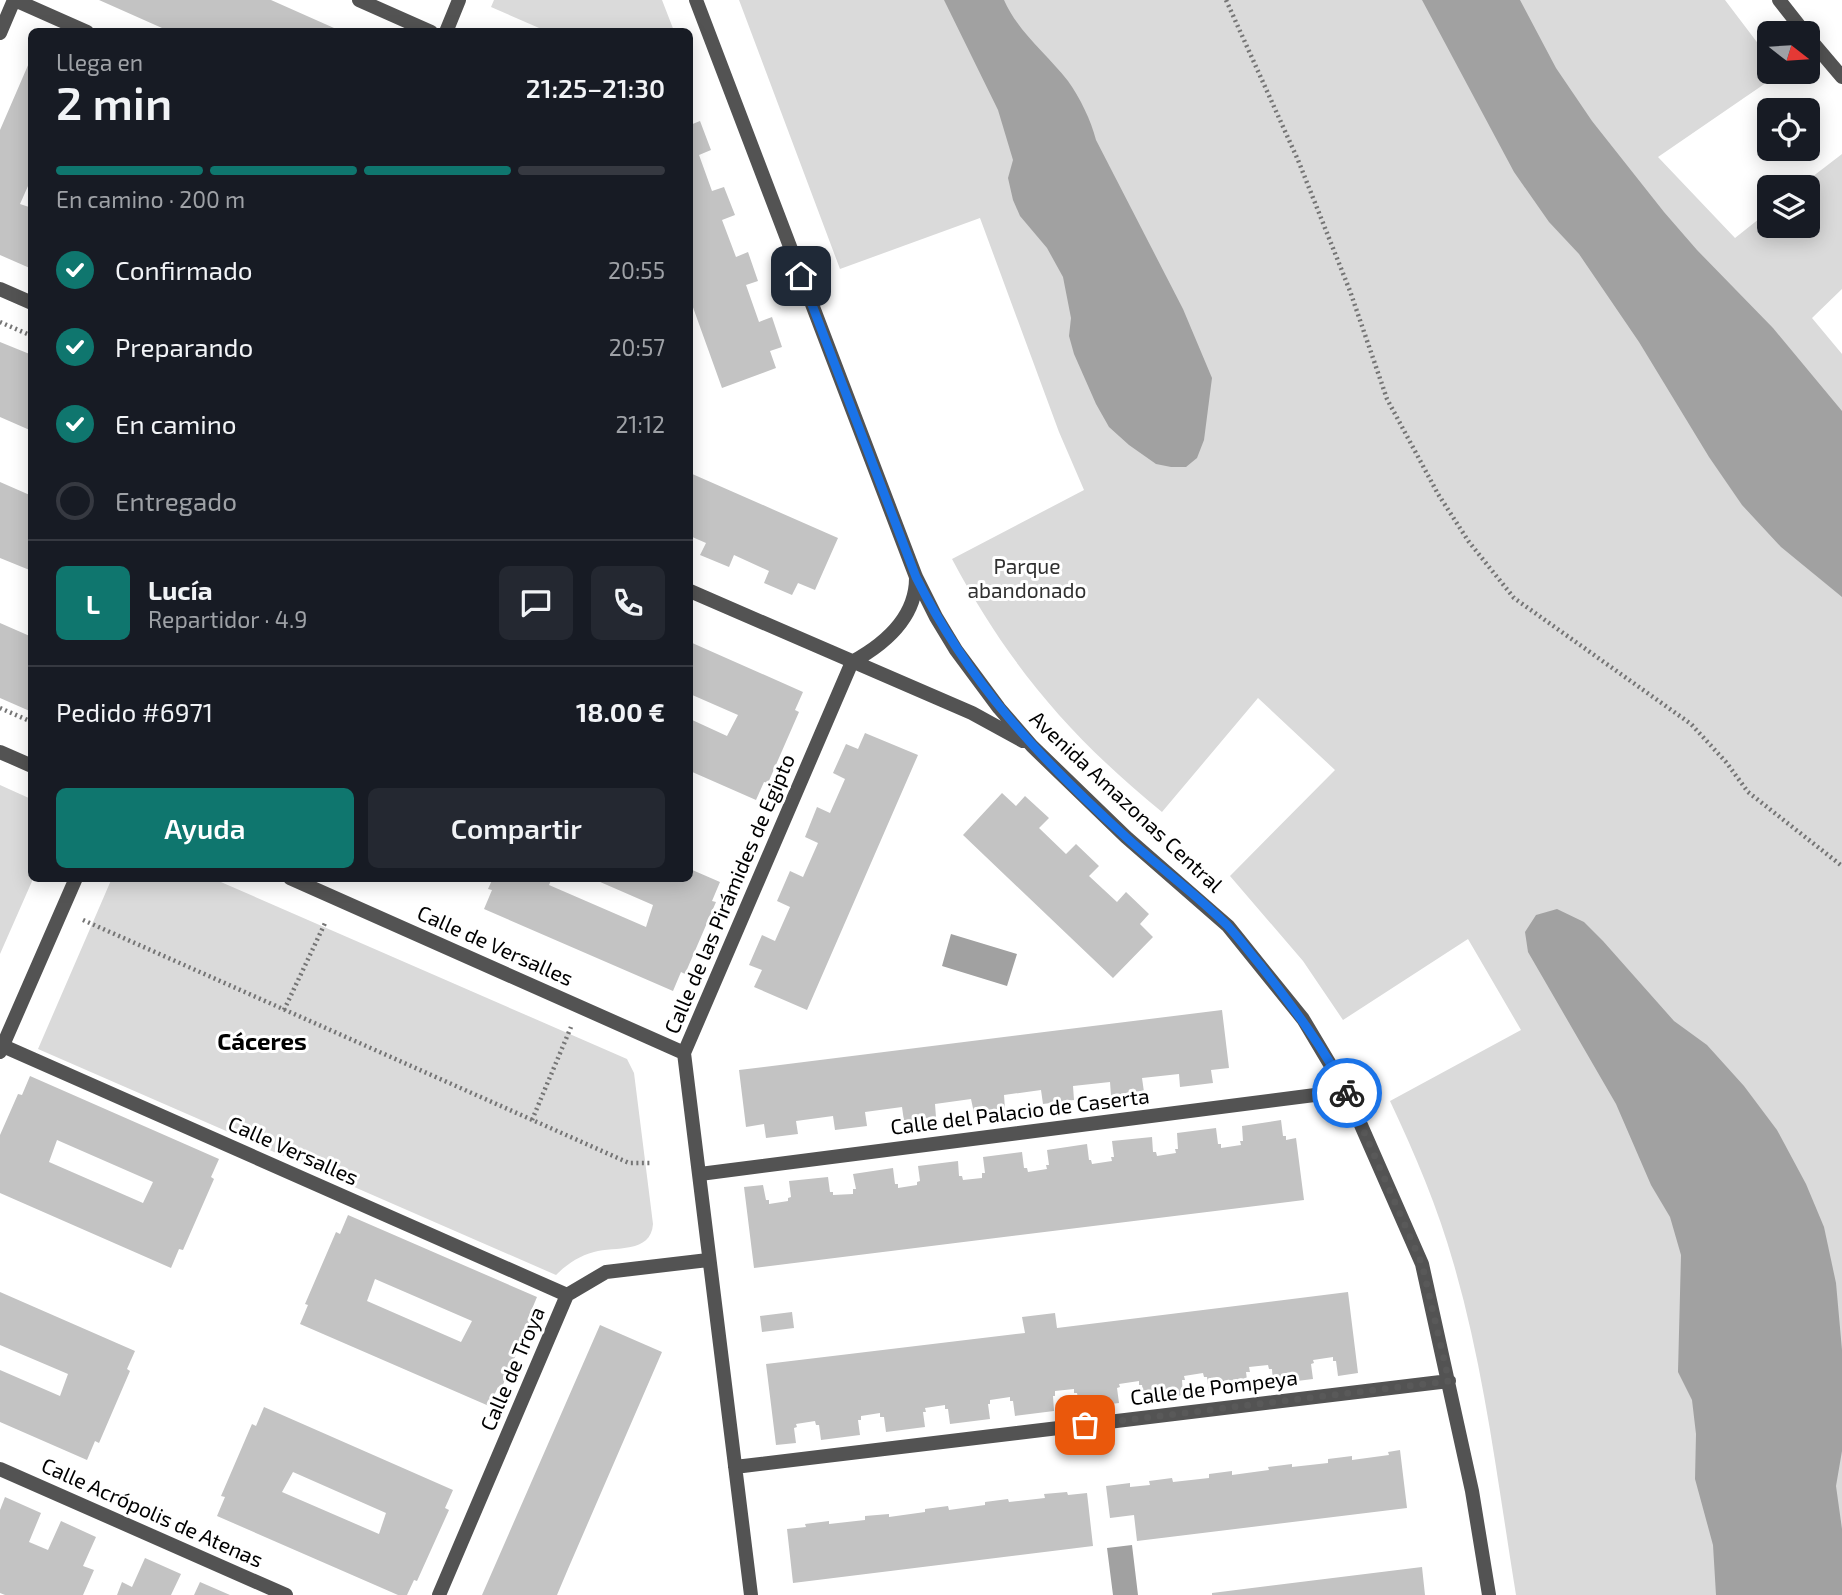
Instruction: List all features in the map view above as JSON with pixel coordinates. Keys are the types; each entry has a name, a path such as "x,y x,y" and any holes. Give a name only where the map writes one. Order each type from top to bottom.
{"street":[{"path":"0,33 15,0 78,28"},
{"path":"359,0 422,28"},
{"path":"448,28 460,0"},
{"name":"Avenida Amazonas Central","path":"696,0 916,577 936,617 971,671 1032,746 1126,837 1228,926 1303,1019 1346,1091 1422,1264 1472,1490 1489,1595"},
{"path":"1779,0 1795,21"},
{"path":"1820,51 1842,77"},
{"path":"0,289 28,301"},
{"path":"852,662 870,652 894,631 912,603 916,591 916,577"},
{"path":"693,592 972,713 1032,746"},
{"name":"Calle de las Pirámides de Egipto","path":"751,1595 684,1053 852,662"},
{"path":"0,752 28,764"},
{"path":"1,1049 74,882"},
{"name":"Calle de Versalles","path":"299,882 684,1053"},
{"name":"Calle Versalles","path":"1,1049 567,1295"},
{"name":"Calle del Palacio de Caserta","path":"700,1174 1346,1091"},
{"name":"Calle de Troya","path":"439,1595 567,1295 606,1272 708,1260"},
{"name":"Calle de Pompeya","path":"735,1467 1449,1381"},
{"name":"Calle Acrópolis de Atenas","path":"0,1469 286,1595"}],"path":[{"path":"1226,0 1298,160 1336,256 1387,399 1438,494 1469,542 1514,598 1691,724 1726,762 1748,792 1842,866"},
{"path":"0,322 28,334"},
{"path":"0,708 28,720"},
{"path":"82,920 629,1163 650,1163"},
{"path":"284,1010 326,921"},
{"path":"532,1120 571,1027"}],"green space":[{"path":"494,0 662,0 673,28 539,28 491,7"},
{"name":"Parque abandonado","path":"739,0 1725,0 1757,42 1757,84 1764,84 1658,157 1735,238 1757,221 1757,238 1820,238 1820,175 1815,175 1842,154 1842,289 1812,318 1842,354 1842,1595 1516,1595 1490,1429 1465,1305 1433,1202 1390,1101 1521,1030 1468,939 1343,1020 1303,961 1230,876 1335,770 1258,698 1162,812 1098,756 1070,727 1019,665 996,632 952,559 1084,490 1059,432 980,218 840,269"},
{"path":"0,785 28,798 28,882 32,882 0,954"},
{"path":"110,882 221,882 627,1059 634,1073 653,1224 651,1234 646,1240 631,1247 602,1250 583,1256 556,1275 38,1049"}],"shaded area":[{"path":"944,0 1004,0 1017,22 1068,81 1081,102 1096,140 1183,309 1212,378 1204,440 1197,458 1186,467 1156,464 1109,427 1096,404 1069,336 1071,318 1063,277 1047,248 1020,216 1013,200 1008,178 1013,160 998,110"},
{"path":"1422,0 1520,0 1556,68 1592,121 1664,212 1773,328 1842,411 1842,597 1781,547 1742,505 1709,457 1639,342 1579,254 1549,222 1514,172"},
{"path":"1557,909 1584,922 1674,1021 1707,1045 1744,1086 1777,1130 1806,1184 1824,1227 1836,1283 1842,1350 1842,1451 1836,1486 1842,1529 1842,1595 1716,1595 1713,1545 1695,1479 1696,1434 1692,1400 1678,1372 1681,1255 1670,1217 1651,1185 1616,1104 1528,952 1525,932 1536,915"},
{"path":"951,934 1017,954 1007,986 942,966"},
{"path":"1132,1545 1138,1595 1113,1595 1107,1548"}],"building":[{"path":"99,0 271,0 334,28 162,28"},
{"path":"28,65 28,186 20,204 28,207 28,267 0,255 0,130"},
{"path":"700,121 711,150 699,155 712,191 724,187 735,215 722,220 736,257 748,252 758,281 746,285 759,322 772,317 782,347 770,351 776,368 722,388 693,307 693,124"},
{"path":"0,342 28,353 28,429 0,417"},
{"path":"693,474 838,538 815,590 798,583 792,595 764,583 769,571 734,555 729,567 700,555 706,543 693,537"},
{"path":"0,482 28,494 28,569 0,558"},
{"path":"0,623 28,635 28,710 0,698"},
{"path":"693,643 803,692 795,710 799,712 768,783 764,782 756,800 693,772 693,720 727,736 738,715 693,695"},
{"path":"865,733 918,755 807,1010 754,987 762,970 749,965 762,935 775,941 790,907 777,901 790,871 803,877 818,843 805,837 817,807 830,813 845,779 833,773 846,744 858,749"},
{"path":"1002,793 1016,806 1025,796 1049,818 1039,828 1066,854 1076,844 1099,866 1089,876 1117,902 1126,892 1149,914 1140,924 1153,937 1113,978 963,835"},
{"path":"693,870 720,882 712,901 716,902 685,974 681,972 673,991 484,909 492,890 488,889 491,882 550,882 549,885 646,927 653,905 600,882 693,882"},
{"path":"1222,1010 1229,1068 1211,1070 1213,1083 1180,1087 1179,1074 1142,1078 1144,1092 1111,1096 1110,1082 1073,1086 1074,1100 1043,1104 1041,1090 1004,1095 1005,1109 974,1113 971,1099 935,1104 936,1117 904,1121 902,1107 865,1112 867,1126 835,1130 833,1116 796,1121 798,1134 766,1138 764,1124 746,1127 739,1070"},
{"path":"30,1076 219,1159 211,1177 214,1179 183,1250 179,1249 171,1268 0,1193 0,1135 18,1094 22,1095","holes":["57,1140 153,1182 143,1203 49,1162"]},
{"path":"1281,1120 1286,1140 1296,1138 1304,1200 754,1268 744,1187 763,1185 769,1204 788,1201 791,1197 789,1181 828,1177 833,1195 853,1194 853,1189 856,1189 853,1174 893,1168 898,1188 917,1185 920,1181 918,1166 958,1161 959,1176 962,1176 963,1180 982,1178 982,1173 985,1173 983,1157 1022,1152 1024,1168 1027,1168 1028,1172 1047,1169 1047,1150 1087,1144 1092,1164 1112,1161 1112,1141 1152,1137 1153,1152 1156,1152 1157,1156 1176,1153 1177,1133 1216,1128 1221,1148 1241,1145 1242,1126"},
{"path":"348,1215 537,1297 529,1316 532,1318 501,1389 498,1387 489,1406 300,1324 308,1305 305,1304 336,1232 340,1234","holes":["375,1279 472,1321 461,1342 367,1301"]},
{"path":"0,1292 135,1351 127,1369 130,1371 99,1443 95,1441 87,1460 0,1422 0,1370 60,1396 68,1374 0,1345"},
{"path":"1348,1292 1358,1373 1338,1376 1333,1357 1313,1360 1313,1379 1273,1384 1272,1369 1269,1369 1268,1365 1249,1367 1250,1372 1246,1372 1248,1387 1209,1392 1207,1377 1204,1377 1203,1373 1184,1376 1183,1395 1144,1400 1139,1381 1119,1384 1119,1403 1080,1408 1074,1389 1055,1391 1054,1411 1015,1416 1010,1397 990,1400 990,1419 950,1424 945,1405 925,1408 925,1427 886,1432 884,1417 880,1417 880,1413 861,1416 861,1420 858,1420 860,1435 821,1440 819,1425 816,1425 815,1421 796,1424 796,1443 776,1445 766,1364 1025,1333 1022,1317 1055,1313 1057,1328"},
{"path":"792,1312 794,1328 762,1332 760,1316"},
{"path":"600,1325 662,1352 557,1595 482,1595"},
{"path":"264,1407 453,1490 445,1508 449,1510 417,1581 414,1580 407,1595 398,1595 217,1516 225,1497 221,1496 252,1424 256,1426","holes":["293,1472 386,1513 379,1534 282,1492"]},
{"path":"1400,1450 1407,1508 1137,1541 1134,1515 1110,1518 1106,1486 1130,1483 1130,1487 1150,1485 1149,1481 1172,1478 1173,1482 1209,1478 1209,1474 1232,1471 1232,1475 1292,1464 1292,1467 1328,1463 1328,1459 1352,1456 1352,1460 1389,1455 1388,1452"},
{"path":"1067,1492 1068,1495 1087,1493 1093,1546 793,1583 787,1529 829,1521 829,1524 865,1520 865,1516 889,1514 889,1517 925,1512 925,1509 948,1506 949,1510 1008,1499 1009,1502 1045,1498 1044,1494"},
{"path":"5,1497 41,1513 29,1542 48,1550 61,1521 96,1537 83,1566 94,1570 83,1595 0,1593 0,1510"},
{"path":"145,1558 181,1574 171,1595 117,1595 122,1582 132,1587"},
{"path":"1422,1567 1425,1595 1212,1595 1212,1593"},
{"path":"200,1582 230,1595 194,1595"}],"way so far":[{"path":"1085,1425 1449,1381 1422,1264 1347,1093"}],"district":[{"name":"Cáceres","path":"262,1042"}],"route":[{"path":"801,276 916,577 956,650 978,682 1032,746 1126,837 1228,926 1303,1019 1347,1093"}]}
